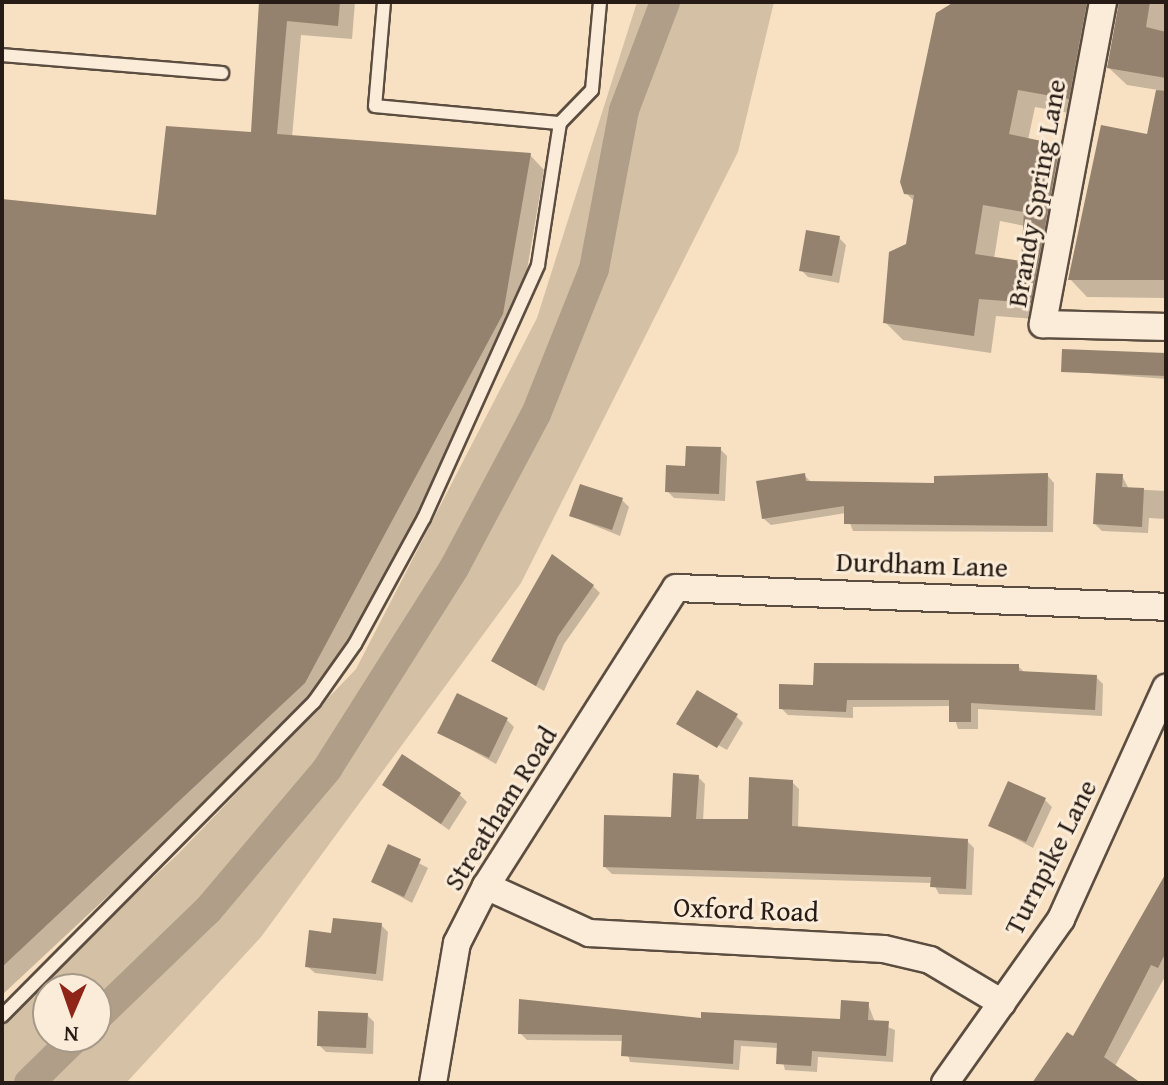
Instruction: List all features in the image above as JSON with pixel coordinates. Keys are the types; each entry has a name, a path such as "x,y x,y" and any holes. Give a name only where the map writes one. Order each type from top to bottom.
{"street":[{"name":"Brandy Spring Lane","path":"1103,2 1043,324 1166,327"},
{"name":"Durdham Lane","path":"676,588 1166,607"},
{"name":"Streatham Road","path":"433,1083 449,973 486,886 676,588"},
{"name":"Turnpike Lane","path":"945,1083 1061,919 1166,688"},
{"name":"Oxford Road","path":"486,886 589,933 884,949 930,960 1002,1003"}],"lane":[{"path":"384,2 375,106 560,123"},
{"path":"2,1016 314,702 355,644 424,518 538,265 560,123 592,90 600,2"},
{"path":"2,55 222,73"}],"shaded area":[{"path":"637,2 774,2 738,152 521,583 261,937 126,1083 2,1083 2,1019 32,991 32,1053 112,1053 112,973 51,973 178,854 356,669 537,318"}],"building":[{"path":"259,2 340,2 338,26 287,21 277,134 531,153 503,314 305,683 2,967 2,199 156,215 166,126 251,132"},
{"path":"954,2 1087,2 1069,99 1018,90 1009,134 1060,145 1031,303 979,299 974,336 883,323 889,252 906,244 914,195 904,194 900,182 936,13","holes":["983,205 1024,212 1021,261 975,254"]},
{"path":"1119,2 1150,2 1146,27 1166,32 1166,78 1107,68"},
{"path":"1156,90 1166,91 1166,280 1068,280 1101,125 1147,134"},
{"path":"806,230 840,236 832,276 799,271"},
{"path":"1062,349 1166,353 1166,376 1061,372"},
{"path":"686,446 721,447 719,494 665,492 666,465 685,466"},
{"path":"805,473 806,481 934,483 934,476 1048,473 1047,526 844,524 844,506 762,519 756,481"},
{"path":"1096,473 1123,474 1122,487 1144,488 1142,527 1093,524"},
{"path":"580,484 623,498 612,530 569,516"},
{"path":"552,554 594,585 558,636 536,686 491,661"},
{"path":"814,663 1019,664 1019,671 1097,675 1095,710 971,703 971,722 949,722 949,700 847,700 846,712 779,709 779,684 813,685"},
{"path":"697,690 738,714 717,748 676,724"},
{"path":"457,693 508,718 489,758 437,733"},
{"path":"402,754 461,793 441,824 382,785"},
{"path":"673,773 699,775 696,819 748,819 749,777 793,780 792,826 968,839 966,889 930,887 931,877 603,867 604,815 671,817"},
{"path":"1008,781 1046,798 1026,842 988,826"},
{"path":"388,844 421,859 404,897 371,882"},
{"path":"1166,873 1166,952 1158,968 1151,965 1104,1057 1141,1083 1032,1083 1067,1032 1073,1036"},
{"path":"333,918 382,923 376,974 305,967 309,930 331,933"},
{"path":"519,999 701,1018 701,1012 840,1019 841,1000 869,1002 868,1020 889,1021 886,1056 812,1051 811,1066 776,1064 777,1043 734,1040 733,1064 621,1056 622,1035 518,1034"},
{"path":"318,1011 368,1013 366,1048 317,1046"}],"waterway":[{"path":"112,1003 208,910 327,769 454,568 536,414 594,269 624,110 665,2"},
{"path":"29,1083 60,1053"}]}
